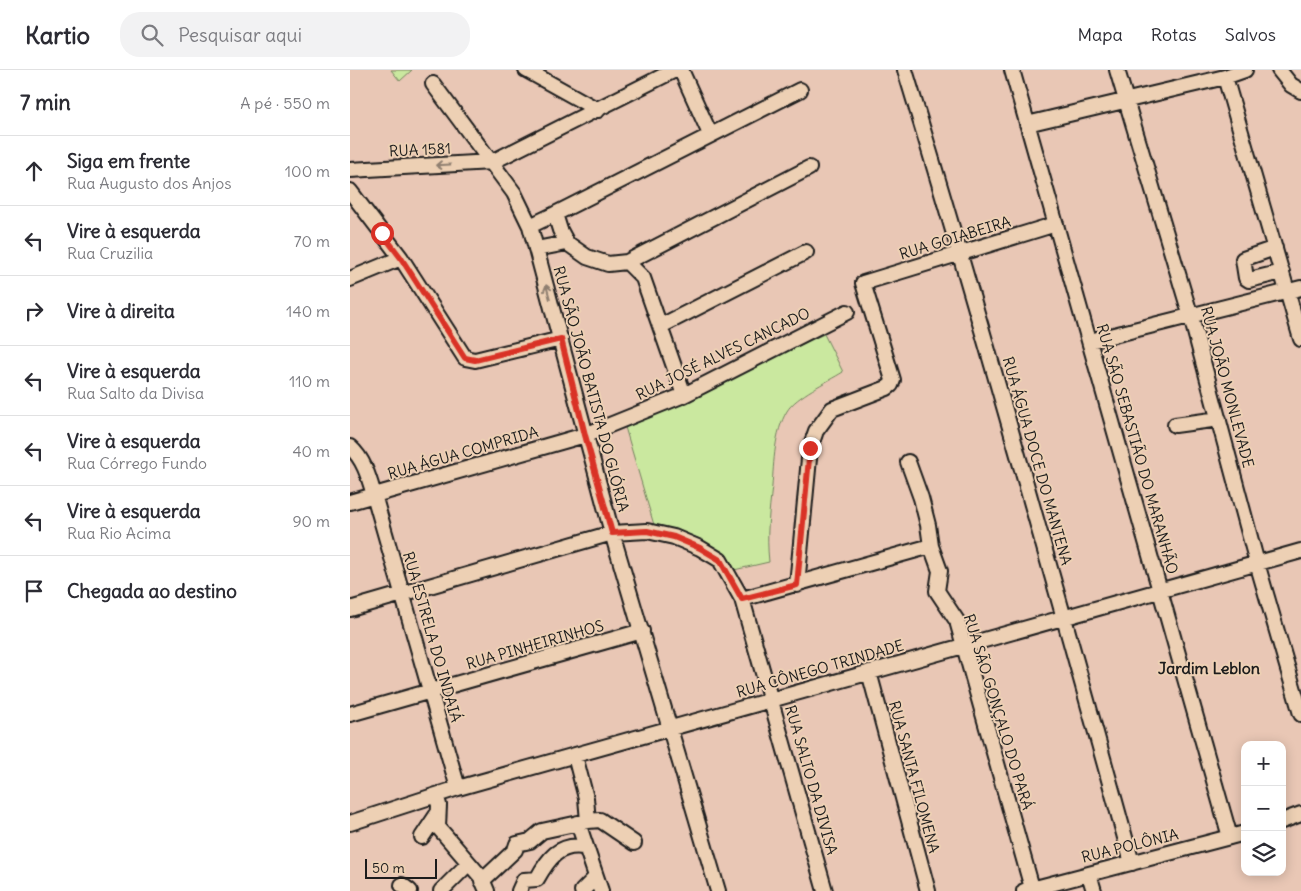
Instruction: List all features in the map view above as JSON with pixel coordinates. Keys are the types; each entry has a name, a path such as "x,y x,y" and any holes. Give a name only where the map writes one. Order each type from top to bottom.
{"street":[{"path":"526,70 598,110"},
{"path":"492,162 676,70"},
{"path":"681,70 710,134"},
{"name":"RUA ÁGUA DOCE DO MANTENA","path":"905,70 960,252 1132,863"},
{"name":"RUA SÃO SEBASTIÃO DO MARANHÃO","path":"1012,70 1230,837"},
{"name":"RUA JOÃO MONLEVADE","path":"1117,70 1191,317 1257,563 1301,714"},
{"path":"1027,124 1225,77 1245,70"},
{"path":"1279,70 1291,85 1301,91"},
{"path":"1225,77 1282,272 1295,291 1301,339"},
{"name":"RUA SÃO JOÃO BATISTA DO GLÓRIA","path":"433,84 514,193 530,226 612,533 718,891"},
{"path":"530,226 800,90"},
{"name":"RUA 1581","path":"350,170 492,162"},
{"path":"555,214 567,243 587,257 608,264 627,262 809,168"},
{"path":"350,191 401,258 465,358 475,360 561,339"},
{"name":"RUA GOIABEIRA","path":"797,585 810,448 816,431 832,409 891,385 893,380 863,283 1056,224"},
{"path":"536,249 567,243"},
{"path":"1275,248 1243,260 1246,278 1249,280 1282,272"},
{"path":"661,326 806,252"},
{"path":"350,279 401,258"},
{"path":"627,262 643,278 684,394"},
{"path":"1090,341 1295,291"},
{"name":"RUA JOSÉ ALVES CANCADO","path":"585,435 684,394 847,312"},
{"path":"1175,426 1219,420"},
{"name":"RUA ÁGUA COMPRIDA","path":"350,502 585,435"},
{"name":"RUA ESTRELA DO INDAIÁ","path":"350,447 357,453 366,471 374,495 458,788"},
{"name":"RUA SÃO GONÇALO DO PARÁ","path":"908,462 921,498 931,546 940,571 937,592 958,621 1028,890"},
{"name":"RUA SALTO DA DIVISA","path":"350,609 612,533 647,531 674,537 700,548 720,560 742,599 825,891"},
{"path":"742,599 931,546"},
{"name":"RUA CÔNEGO TRINDADE","path":"350,823 458,788 1301,551"},
{"name":"RUA PINHEIRINHOS","path":"350,714 642,631"},
{"name":"RUA SANTA FILOMENA","path":"869,672 928,891"},
{"path":"575,756 586,798 583,822 584,847 601,891"},
{"path":"436,795 439,805 438,827 481,877 484,886"},
{"path":"422,837 438,813"},
{"path":"1286,819 1301,814"},
{"path":"484,886 515,850 516,844 530,841 542,831 600,820 634,843"},
{"name":"RUA POLÔNIA","path":"1028,890 1241,833"},
{"path":"518,891 524,880 537,878 547,860 560,851 574,845 584,847"},
{"path":"443,890 468,864"},
{"path":"1089,874 1094,891"},
{"path":"582,891 596,877"}],"green space":[{"path":"391,70 412,70 400,81"},
{"path":"824,334 843,372 791,405 779,429 774,458 768,524 769,562 734,570 723,554 708,543 681,532 654,525 625,427"}],"district":[{"name":"Jardim Leblon","path":"1209,668"}],"route":[{"path":"382,233 401,258 465,358 475,360 561,339 612,533 647,531 674,537 700,548 720,560 742,599 797,585 810,448"}]}
